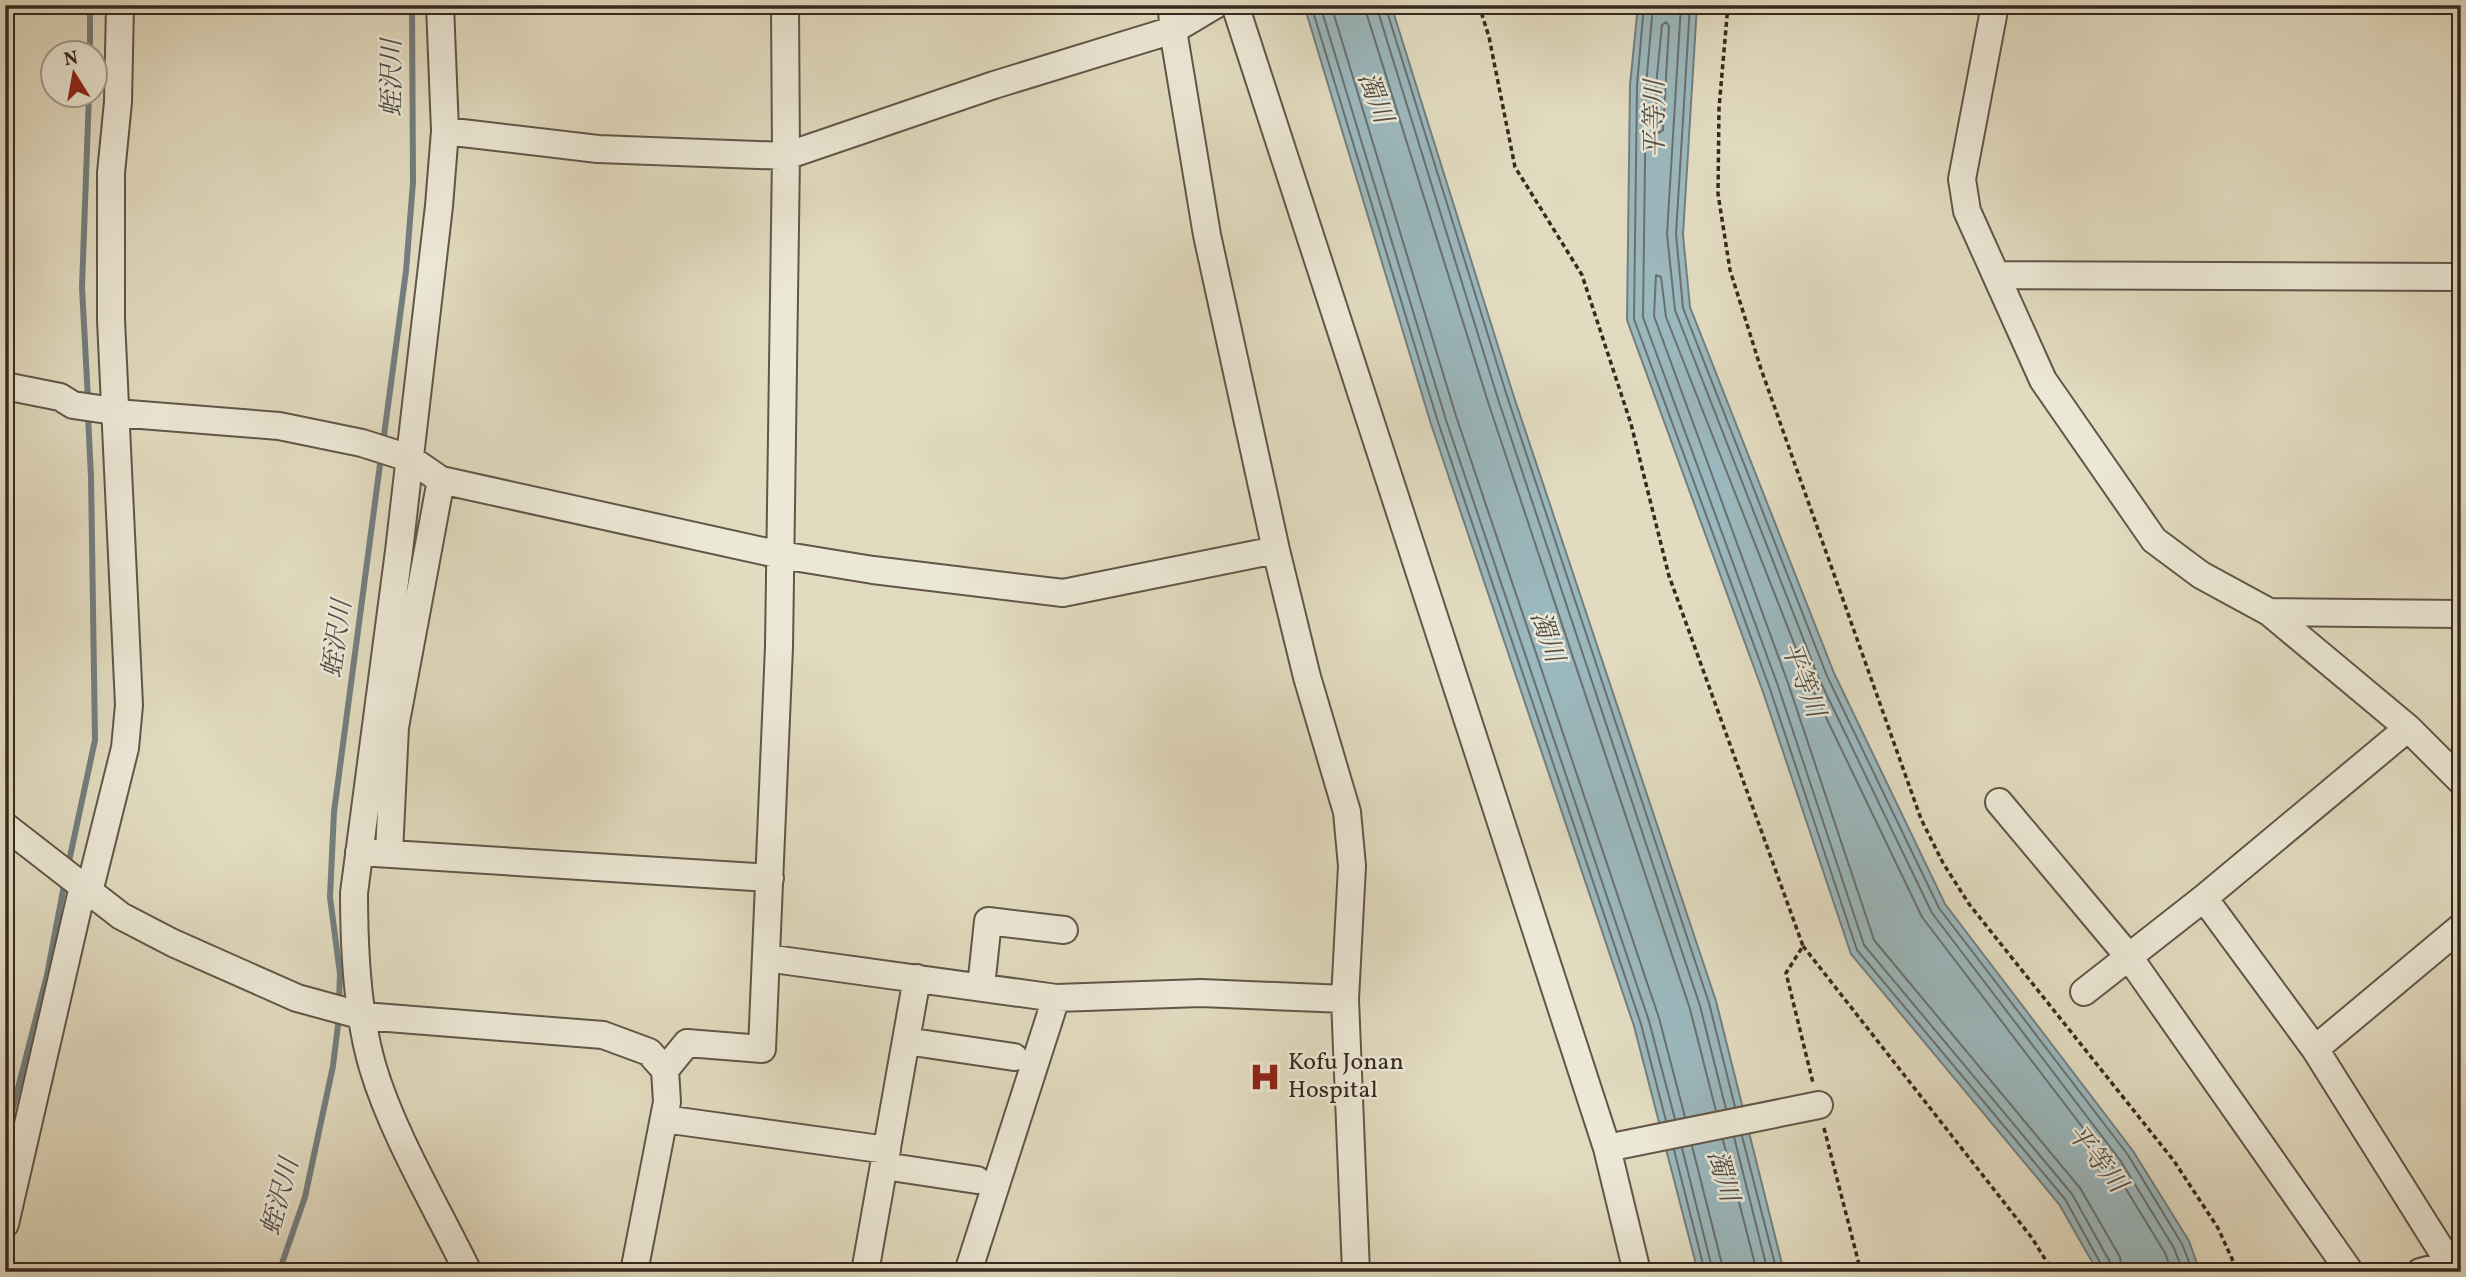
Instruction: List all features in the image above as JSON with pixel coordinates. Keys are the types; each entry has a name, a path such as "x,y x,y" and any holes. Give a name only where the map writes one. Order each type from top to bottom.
{"street":[{"path":"5,1224 84,887 125,748 129,705 111,411 110,213 120,5"},
{"path":"389,853 383,756 402,456 436,232 444,131 440,5"},
{"path":"665,1070 687,1043 762,1049 781,555 785,5"},
{"path":"444,131 598,149 786,156 994,85 1172,17 1215,5"},
{"path":"1235,5 1615,1146 1637,1272"},
{"path":"1995,5 1962,179 1968,211 2043,380 2154,540 2201,575 2269,612 2408,728 2461,781"},
{"path":"1172,17 1208,235 1276,550 1307,677 1347,812 1352,866 1345,999 1356,1272"},
{"path":"1996,275 2461,277"},
{"path":"5,386 60,397 73,405 111,411 279,426 402,456 441,480 781,555 873,570 1063,593 1276,550"},
{"path":"441,480 395,727 383,756 359,852 354,893 354,949 346,1012 373,1068 394,1124 468,1272"},
{"path":"2269,612 2461,614"},
{"path":"2084,992 2204,898 2408,728"},
{"path":"1999,802 2129,957 2350,1272"},
{"path":"5,826 121,916 173,943 296,998 346,1012 603,1035 649,1052 665,1070 667,1102 634,1272"},
{"path":"359,852 770,878"},
{"path":"2204,898 2315,1049 2455,1262 2420,1272"},
{"path":"981,987 988,921 1064,930"},
{"path":"2315,1049 2461,927"},
{"path":"766,958 1056,998 1201,993 1345,999"},
{"path":"873,1271 885,1158 917,978"},
{"path":"968,1272 1056,998"},
{"path":"906,1041 1014,1057"},
{"path":"1615,1146 1809,1107"},
{"path":"664,1119 885,1158 976,1180"}],"path":[{"path":"1479,5 1489,37 1515,167 1582,275 1631,424 1669,576 1803,946 2032,1238 2053,1272"},
{"path":"1728,5 1719,108 1718,180 1730,270 1761,369 1921,819 1943,863 1969,904 2182,1172 2218,1228 2238,1272"},
{"path":"1803,946 1786,973 1809,1107 1861,1272"}],"water":[{"name":"濁川","path":"1304,5 1391,5 1513,394 1716,1001 1784,1272 1698,1272 1634,1026 1431,424"},
{"name":"平等川","path":"1638,5 1697,5 1683,235 1690,307 1834,673 1945,904 2133,1151 2189,1241 2200,1272 2098,1272 2059,1204 1851,954 1763,692 1627,320 1630,85"}],"waterway":[{"path":"90,5 90,38"},
{"name":"蛭沢川","path":"383,443 406,271 413,182 412,5"},
{"path":"88,108 82,287 88,400"},
{"path":"68,866 95,740 88,415"},
{"name":"蛭沢川","path":"339,1002 340,974 330,897 334,812 381,457"},
{"path":"5,1139 47,975 65,880"},
{"name":"蛭沢川","path":"279,1272 305,1197 333,1066 339,1017"}],"place":[{"name":"Kofu Jonan Hospital","path":"1265,1077"}]}
